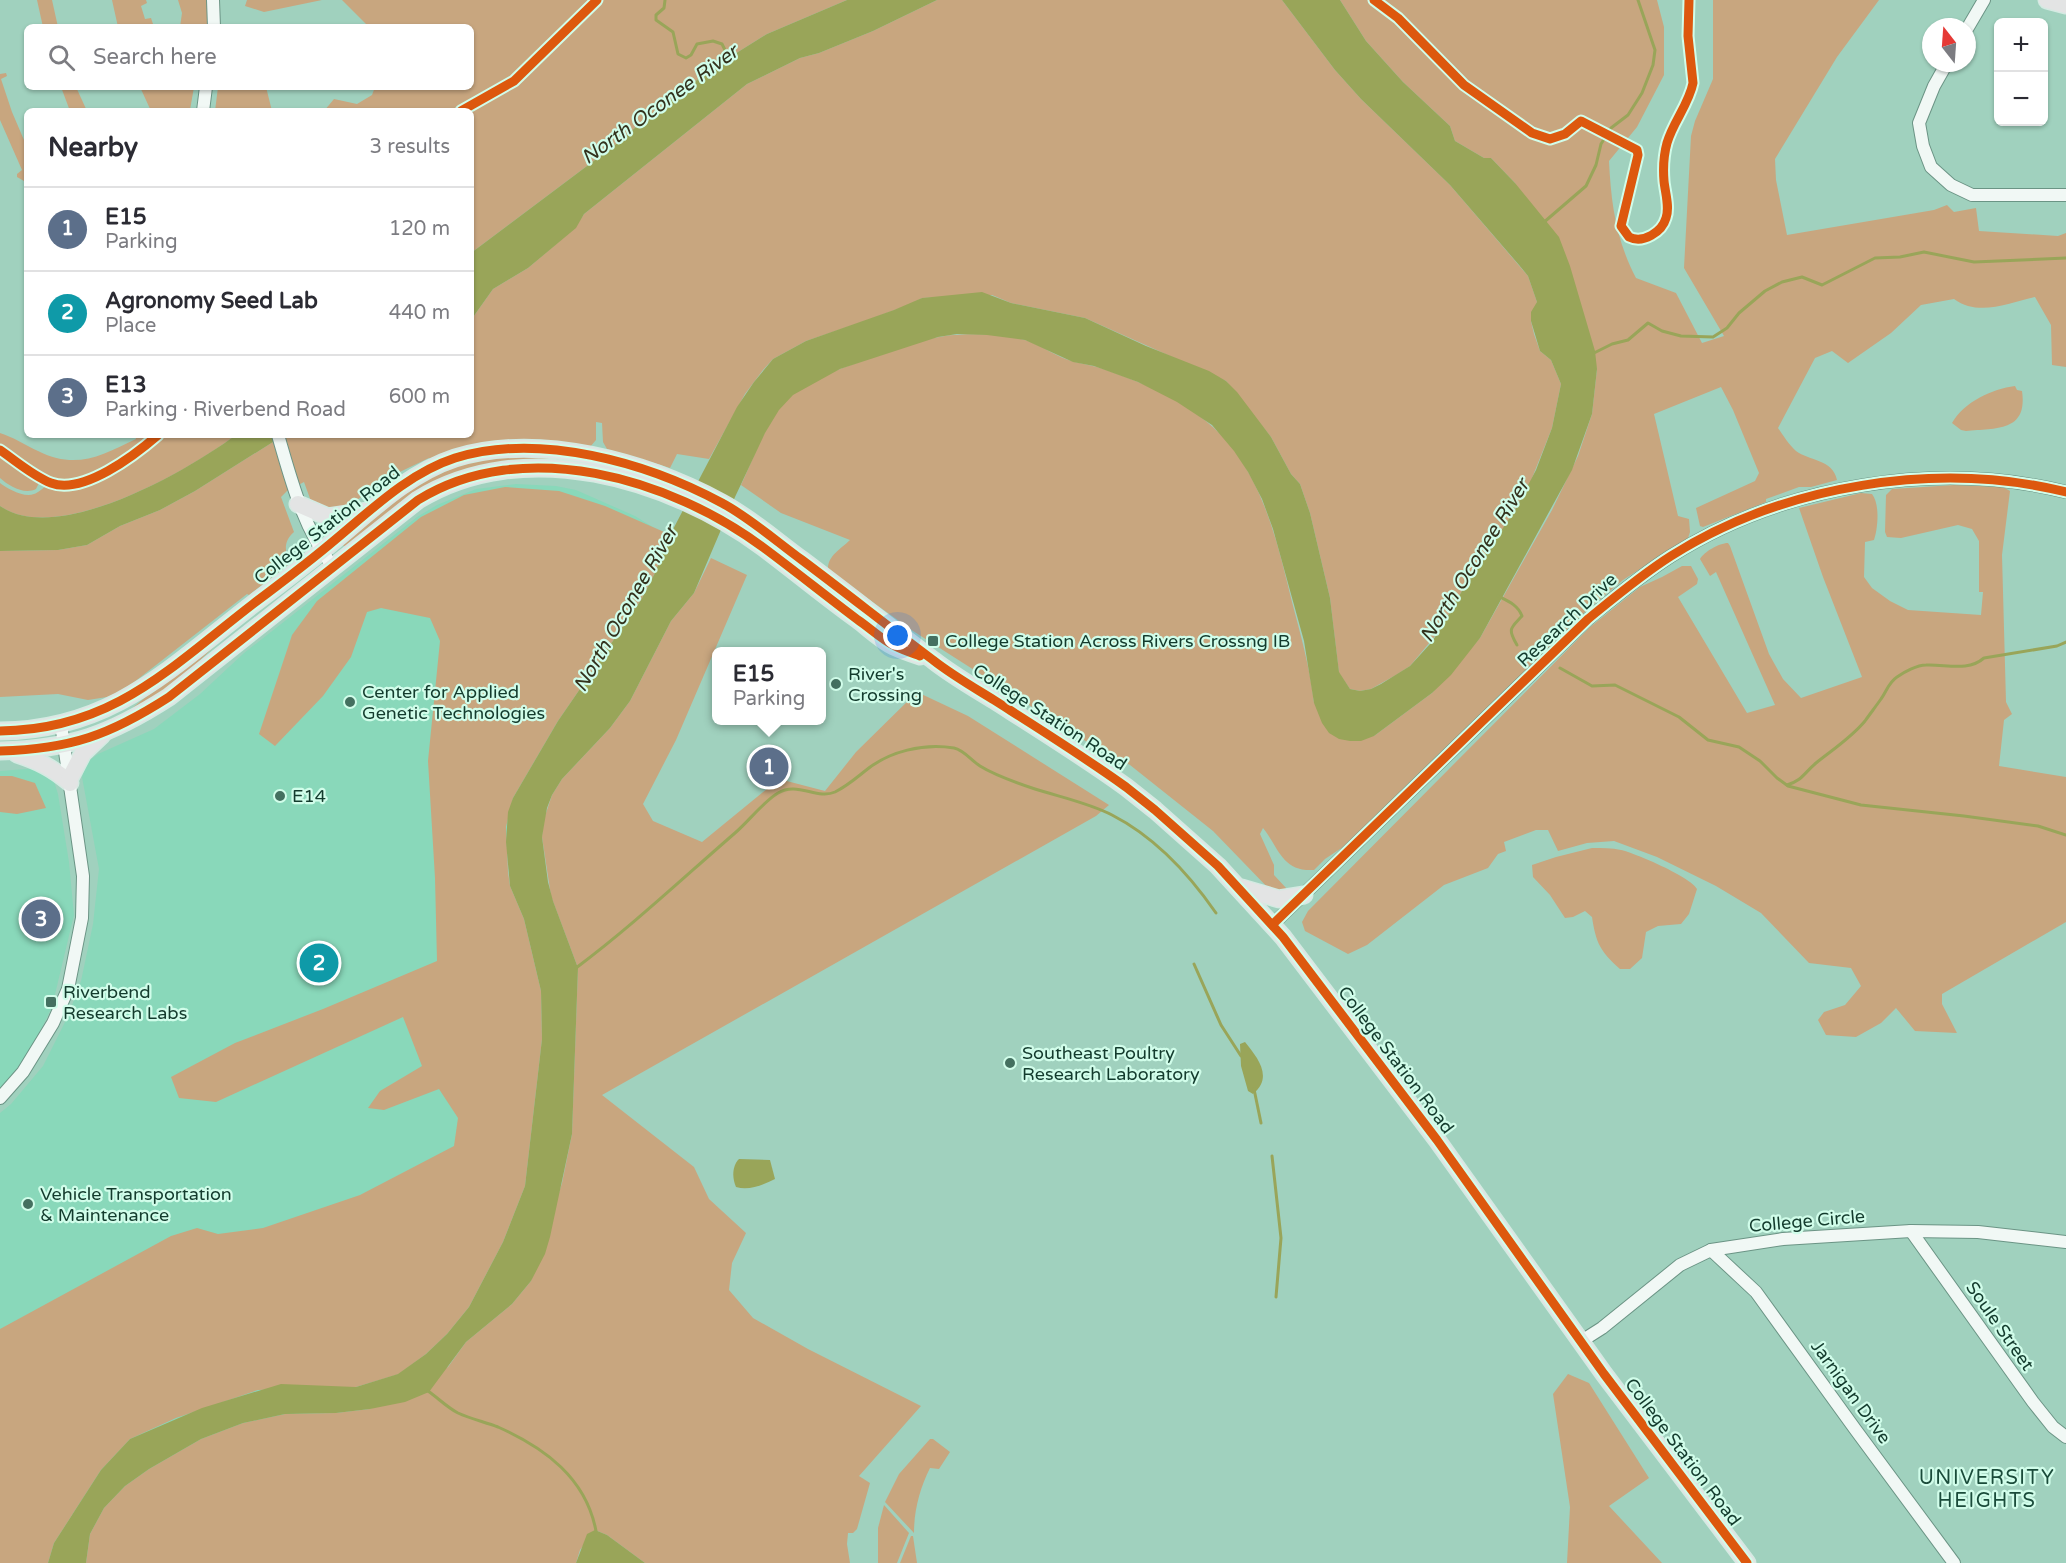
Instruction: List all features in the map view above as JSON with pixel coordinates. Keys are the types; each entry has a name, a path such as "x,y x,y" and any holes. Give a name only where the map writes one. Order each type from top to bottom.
{"main road":[{"path":"2047,0 2066,5"},
{"name":"College Station Road","path":"0,731 25,730 61,724 103,711 143,689 393,492 429,469 453,459 500,449 523,448 581,453 655,482 710,514 765,540 893,646 934,662 1125,787 1155,810 1238,887 1273,924 1431,1131 1580,1342 1747,1563"},
{"name":"College Station Road","path":"4,751 64,745 105,732 137,717 169,697 418,500 438,488 477,474 523,468 655,482"},
{"path":"298,504 328,517 369,511"},
{"path":"4,751 37,760 53,768 70,782 83,753 105,732"},
{"path":"1238,887 1279,899 1304,895"}],"street":[{"path":"213,0 214,24"},
{"path":"1973,18 1984,0"},
{"path":"1942,72 1919,123 1923,147 1931,167 1951,185 1972,195 2066,195"},
{"path":"203,108 206,90"},
{"path":"279,438 298,504 321,551 333,567"},
{"name":"Research Drive","path":"1273,924 1588,619 1628,585 1701,539 1731,524 1796,501 1841,489 1879,483 1922,479 1968,479 2016,483 2066,492"},
{"path":"0,1098 23,1072 53,1023 68,989 82,918 83,876 61,724"},
{"name":"College Circle","path":"1580,1342 1602,1328 1680,1265 1711,1250 1783,1239 1911,1231 1978,1232 2066,1242"},
{"name":"Soule Street","path":"1911,1231 2027,1395 2052,1427 2066,1437"},
{"name":"Jarnigan Drive","path":"1711,1250 1763,1301 1854,1429 1954,1563"}],"shaded area":[{"path":"37,0 52,0 57,24 42,24"},
{"path":"112,0 146,0 147,3 141,6 145,19 151,18 153,24 117,24"},
{"path":"178,0 207,0 208,24 180,24 182,13"},
{"path":"247,0 322,0 264,12 245,6"},
{"path":"342,0 593,0 508,83 464,106 464,102 456,108 326,108 334,99 357,104 372,95 374,90 474,90 474,24 366,24"},
{"path":"601,0 847,0 767,34 714,67 474,251 474,108 512,87"},
{"path":"847,0 937,0 873,31 819,53 800,58 747,84 584,214 576,228 528,268 493,289 474,316 474,251 714,67 767,34"},
{"path":"937,0 1282,0 1335,70 1361,99 1450,185 1528,276 1537,302 1531,321 1534,334 1540,351 1551,360 1561,384 1552,428 1530,483 1507,523 1467,582 1440,630 1410,666 1371,689 1360,691 1350,689 1339,673 1330,598 1310,513 1300,484 1291,474 1271,437 1226,381 1085,318 1011,303 992,295 922,298 911,304 806,341 773,359 745,394 709,459 677,454 670,468 651,462 650,464 607,449 603,442 602,423 596,422 596,440 590,447 537,440 497,441 484,444 431,460 429,458 385,479 349,506 329,510 329,507 327,509 312,504 304,482 281,497 294,532 286,544 289,564 124,690 107,697 88,700 58,694 0,697 0,551 58,550 87,545 120,526 160,510 195,491 279,438 474,438 474,316 493,289 528,268 575,228 584,214 747,84 800,58 819,53 873,31"},
{"path":"1282,0 1340,0 1366,41 1403,82 1450,126 1455,141 1484,158 1491,158 1515,183 1559,237 1595,351 1597,369 1592,414 1572,470 1480,638 1451,675 1432,693 1374,736 1361,741 1350,741 1339,739 1329,733 1314,703 1304,641 1273,529 1262,499 1248,472 1212,425 1177,402 1138,382 1094,366 1073,362 1025,340 957,334 938,337 840,369 793,395 779,410 765,433 694,593 671,621 630,701 610,728 562,779 547,808 542,837 548,882 578,968 572,1134 550,1237 545,1254 531,1281 512,1304 466,1342 429,1392 405,1402 370,1409 336,1413 285,1414 243,1423 201,1439 149,1469 125,1486 104,1508 90,1534 86,1563 48,1563 54,1543 101,1470 130,1439 202,1408 281,1384 356,1387 398,1374 426,1354 447,1334 469,1307 503,1242 525,1186 542,1039 541,991 524,919 510,886 506,842 508,812 513,798 558,721 641,600 655,573 669,537 737,407 773,359 806,341 922,298 982,292 1011,303 1085,318 1209,371 1226,381 1237,392 1271,437 1291,474 1300,484 1310,513 1330,598 1339,672 1350,689 1360,691 1381,684 1410,666 1430,644 1467,582 1515,510 1536,470 1552,428 1561,384 1551,360 1540,351 1531,321 1531,312 1537,302 1528,276 1450,185 1361,99 1335,70"},
{"path":"1340,0 1657,0 1664,27 1664,75 1637,127 1609,161 1611,192 1619,235 1636,278 1676,293 1702,343 1724,336 1684,268 1691,136 1713,79 1713,0 1879,0 1837,57 1775,159 1776,180 1787,235 1934,210 1947,205 1954,212 1976,208 1979,231 2058,236 2066,233 2066,367 2052,365 2051,325 2035,297 1983,308 1973,307 1954,299 1921,305 1891,333 1848,363 1832,351 1815,358 1778,428 1796,451 1826,464 1835,473 1837,480 1811,487 1799,487 1703,527 1700,526 1696,508 1755,481 1759,473 1733,410 1721,387 1654,414 1678,516 1689,519 1688,538 1623,580 1588,609 1349,843 1325,859 1314,870 1303,870 1288,863 1263,828 1260,834 1274,865 1274,875 1288,893 1274,894 1213,831 1130,765 1095,747 913,631 828,570 832,557 850,540 781,513 741,485 775,414 792,395 813,381 850,365 939,337 982,334 1025,340 1068,360 1097,367 1172,398 1206,421 1234,450 1255,485 1270,523 1305,652 1314,703 1374,736 1432,693 1480,638 1552,510 1578,456 1592,414 1597,369 1515,183 1491,158 1484,158 1455,141 1450,126 1403,82 1366,41"},
{"path":"6,73 7,76 1,79 24,140 24,181 17,177 22,170 0,120 0,74"},
{"path":"62,90 77,90 86,108 69,108"},
{"path":"141,90 193,90 190,108 150,108"},
{"path":"218,90 267,90 271,108 215,108"},
{"path":"2015,386 2017,390 2022,391 2023,404 2015,421 1998,428 1966,431 1952,423 1964,409 1979,398 1997,390"},
{"path":"0,433 52,457 76,460 111,451 136,438 149,438 107,468 93,475 66,481 55,480 40,474 0,447"},
{"path":"159,438 232,438 187,467 155,484 87,511 54,517 25,516 0,506 0,483 26,495 36,493 47,485 62,488 77,486 93,482 109,474"},
{"path":"232,438 279,438 195,491 160,510 120,526 87,545 58,550 0,551 0,506 25,516 54,517 87,511 155,484"},
{"path":"0,456 40,481 36,489 27,491 12,487 0,478"},
{"path":"551,456 561,458 561,465 492,465 347,547 342,545 391,502 445,469 486,457"},
{"path":"516,484 556,486 576,490 635,516 669,537 513,798 447,1334 426,1354 71,1515 54,1543 48,1563 0,1563 0,1113 11,1104 43,1066 68,1016 81,981 93,924 99,869 82,777 87,762 98,754 154,729 200,694 244,653 417,517 437,505 476,489"},
{"path":"1954,485 2003,487 2010,491 2002,555 2006,702 2012,714 2004,720 1999,766 2066,777 2066,922 1942,994 1942,1004 1957,1033 1915,1031 1896,1008 1881,1023 1856,1037 1826,1035 1818,1020 1824,1012 1845,1005 1861,986 1851,968 1809,963 1761,913 1716,886 1657,857 1614,841 1587,843 1558,851 1548,830 1536,830 1504,842 1506,851 1498,854 1488,868 1444,885 1367,945 1348,954 1305,931 1302,922 1308,911 1589,628 1640,587 1682,566 1691,566 1698,579 1697,584 1678,597 1747,713 1775,705 1716,572 1710,576 1700,559 1716,546 1728,543 1730,546 1769,654 1783,679 1801,698 1862,677 1799,508 1861,493 1872,494 1875,498 1877,523 1874,540 1865,542 1864,577 1872,588 1908,610 1981,615 1983,592 1979,592 1979,541 1972,529 1958,525 1901,538 1887,537 1885,532 1886,495 1892,489"},
{"path":"505,487 559,491 605,506 671,535 641,600 558,721 513,798 506,827 510,886 524,919 541,991 542,1039 525,1186 503,1242 469,1307 447,1334 426,1354 399,1374 356,1387 258,1390 176,1418 130,1439 101,1470 54,1543 48,1563 0,1563 0,1329 171,1236 197,1228 218,1234 263,1228 360,1195 454,1146 458,1118 439,1089 384,1110 368,1108 380,1091 422,1066 403,1017 216,1102 179,1098 171,1077 235,1043 437,961 428,761 440,641 430,618 381,608 367,612 351,657 323,696 275,746 259,734 292,635 317,601 421,517 464,495"},
{"path":"711,558 747,575 716,647 712,647 712,656 676,740 643,804 653,821 702,842 779,779 825,791 856,752 917,692 968,716 1109,805 1096,816 602,1095 694,1167 709,1199 746,1233 732,1263 729,1290 753,1318 808,1349 921,1406 859,1476 870,1483 857,1529 853,1533 848,1533 850,1563 645,1563 607,1535 595,1530 580,1550 576,1563 86,1563 90,1534 104,1508 125,1486 149,1469 201,1439 243,1423 285,1414 336,1413 370,1409 448,1367 466,1342 512,1304 531,1281 562,1183 572,1134 578,968 551,896 542,837 543,822 552,795 562,779 610,728 630,701 671,621 694,593"},
{"path":"305,574 217,644 174,685 123,717 96,726 130,710 181,668"},
{"path":"39,768 52,775 58,794 69,862 74,915 52,1007 32,1048 0,1091 0,771"},
{"path":"0,776 12,776 35,783 46,808 17,814 0,812"},
{"path":"1592,848 1618,849 1628,852 1674,872 1697,889 1689,914 1681,924 1658,926 1646,932 1642,958 1630,969 1620,969 1603,951 1595,934 1592,917 1585,911 1565,918 1550,895 1533,877 1532,865"},
{"path":"1245,1042 1258,1061 1263,1074 1259,1088 1253,1094 1248,1091 1241,1066 1240,1044"},
{"path":"739,1159 770,1160 775,1179 751,1188 736,1187 733,1172"},
{"path":"1568,1374 1589,1383 1649,1478 1609,1506 1662,1563 1567,1563 1570,1507 1553,1394"},
{"path":"930,1439 950,1452 939,1469 930,1468 926,1476 916,1508 914,1533 885,1502 899,1474"},
{"path":"884,1505 909,1533 897,1563 878,1563 878,1528"},
{"path":"595,1530 607,1535 645,1563 576,1563 587,1534"},
{"path":"911,1536 913,1536 917,1563 900,1563"}],"waterway":[{"name":"North Oconee River","path":"665,0 664,8 656,15 656,20 673,32 678,54 686,58 691,55 697,44 713,41 722,44 730,60"},
{"path":"1543,223 1586,186 1596,165 1601,144 1611,128 1628,115 1642,93 1653,65 1655,50 1638,0"},
{"path":"1594,353 1612,344 1628,340 1648,323 1662,331 1681,336 1713,337 1727,328 1739,313 1765,291 1782,282 1802,277 1822,285 1875,258 1900,257 1924,252 1974,262 2066,258"},
{"path":"1498,596 1515,606 1522,616 1515,623 1511,632 1517,645"},
{"path":"1787,785 1800,778 1854,733 1892,682 1907,671 1922,665 1971,665 1984,658 2057,646 2066,642"},
{"path":"1560,668 1592,686 1615,685 1679,717 1708,740 1739,747 1760,761 1788,786 1861,805 2038,826 2066,835"},
{"path":"576,968 657,902 778,793 792,789 821,794 835,792 885,758 919,748 958,749 980,766 1000,776 1112,815 1157,845 1183,871 1216,913"},
{"path":"1194,964 1221,1025 1241,1056"},
{"path":"1254,1089 1261,1123"},
{"path":"1272,1156 1281,1238 1276,1297"},
{"path":"428,1391 458,1413 515,1435 547,1455 573,1480 583,1495 596,1531"}],"cycle path":[{"path":"466,108 514,81 597,0"},
{"path":"1374,0 1398,18 1464,85 1532,133 1550,139 1565,134 1581,121 1637,150 1638,155 1621,226 1629,237 1634,239 1646,238 1656,232 1664,223 1667,214 1664,157 1670,135 1693,83 1688,36 1689,0"},
{"path":"0,450 38,476 51,483 64,485 78,483 108,471 154,438"},
{"path":"0,731 40,728 75,720 137,691 194,651 407,482 455,458 487,451 521,448 556,450 592,455 626,464 692,488 743,516 948,671 1126,787 1218,866 1283,937 1437,1140 1604,1374 1747,1563"},
{"path":"0,751 48,747 89,738 148,710 169,697 418,500 459,481 503,470 549,468 595,473 641,485 685,502 726,523 764,548 885,641 920,656"},
{"path":"1273,924 1588,619 1660,563 1715,532 1762,512 1811,496 1862,485 1914,479 1966,479 2017,483 2066,492"}],"place":[{"name":"College Station Across Rivers Crossng IB","path":"933,641"},
{"name":"River's Crossing","path":"836,684"},
{"name":"Center for Applied Genetic Technologies","path":"350,702"},
{"name":"E15","path":"769,767"},
{"name":"E14","path":"280,796"},
{"name":"E13","path":"41,919"},
{"name":"Agronomy Seed Lab","path":"319,963"},
{"name":"Riverbend Research Labs","path":"51,1002"},
{"name":"Southeast Poultry Research Laboratory","path":"1010,1063"},
{"name":"Vehicle Transportation & Maintenance","path":"28,1204"}],"district":[{"name":"UNIVERSITY HEIGHTS","path":"1987,1490"}]}
